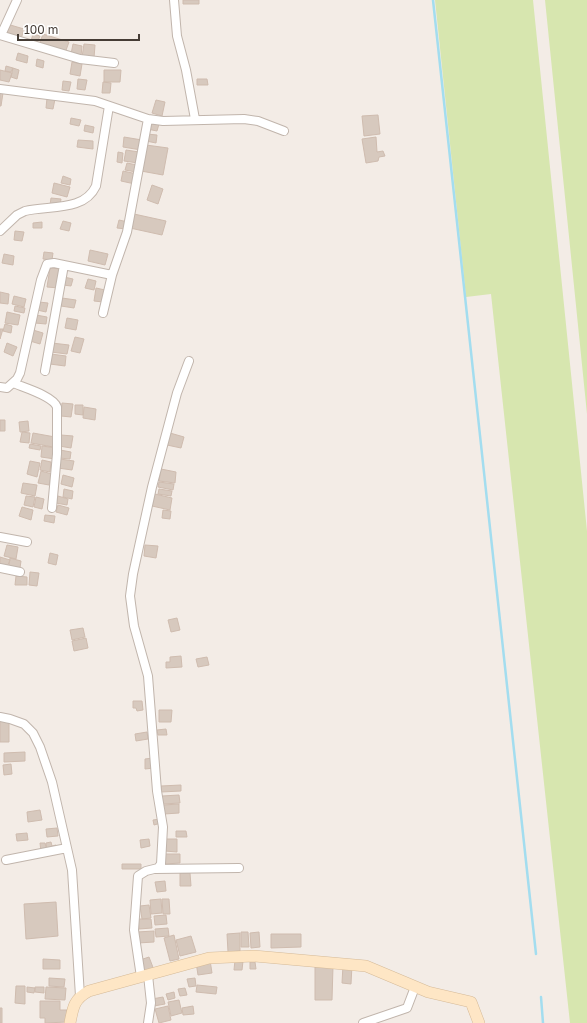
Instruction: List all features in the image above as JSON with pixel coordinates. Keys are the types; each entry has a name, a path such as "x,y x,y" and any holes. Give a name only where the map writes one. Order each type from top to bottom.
{"street":[{"path":"17,0 0,35 80,59 114,63"},
{"path":"174,0 177,36 186,70 195,119"},
{"path":"0,88 96,101 148,119 163,121 195,119 258,121 284,131"},
{"path":"0,231 17,215 25,211 78,203 92,195 96,186 109,106"},
{"path":"103,313 112,275 127,232 148,119"},
{"path":"0,387 7,388 13,383 20,373 44,268 47,264 54,262 112,275"},
{"path":"45,371 64,265"},
{"path":"155,869 161,864 163,826 157,791 148,676 134,626 130,596 133,574 152,487 177,393 189,360"},
{"path":"13,383 56,402 58,454 52,508"},
{"path":"0,538 27,542"},
{"path":"0,568 20,572"},
{"path":"0,717 10,718 24,724 34,733 52,782 72,870 80,996"},
{"path":"6,860 67,848"},
{"path":"148,1023 151,1003 134,930 138,876 146,871 155,869 239,868"},
{"path":"70,1023 74,1005 80,996 89,991 209,958 254,956 366,966 428,992 471,1002 479,1023"},
{"path":"363,1023 402,1011 407,1008 415,986"}],"green space":[{"path":"435,0 533,0 587,531 587,1023 570,1023 491,294 466,297"},
{"path":"545,0 587,0 587,414"}],"building":[{"path":"183,0 199,0 199,4 183,4"},
{"path":"7,24 24,29 21,39 4,34"},
{"path":"33,34 40,36 37,43 31,41"},
{"path":"43,34 69,42 65,53 39,45"},
{"path":"73,44 82,46 81,56 71,54"},
{"path":"84,44 95,45 94,58 82,57"},
{"path":"18,53 28,56 27,63 16,60"},
{"path":"37,59 44,61 43,68 36,66"},
{"path":"72,62 82,64 80,76 70,74"},
{"path":"6,66 13,68 11,72 5,71"},
{"path":"13,68 19,70 17,79 11,77"},
{"path":"0,70 12,73 9,82 0,80"},
{"path":"104,70 121,70 120,82 104,82"},
{"path":"78,79 87,80 85,90 77,89"},
{"path":"197,79 207,79 208,85 197,85"},
{"path":"63,81 71,82 69,91 62,90"},
{"path":"103,82 111,83 110,93 102,93"},
{"path":"0,93 3,93 1,106 0,106"},
{"path":"47,98 55,99 53,109 46,108"},
{"path":"156,100 165,102 162,116 152,113"},
{"path":"378,115 380,134 364,136 362,116"},
{"path":"71,118 81,120 79,126 70,124"},
{"path":"149,122 159,124 157,131 147,129"},
{"path":"85,125 94,127 93,133 84,131"},
{"path":"147,134 157,135 156,143 146,141"},
{"path":"124,137 142,140 141,150 123,147"},
{"path":"376,137 377,152 383,151 385,156 379,157 378,161 366,163 362,139"},
{"path":"78,140 93,141 93,149 77,147"},
{"path":"146,145 168,148 163,175 141,171"},
{"path":"126,150 139,152 138,163 124,161"},
{"path":"118,152 123,153 122,163 117,162"},
{"path":"127,163 137,165 136,172 125,170"},
{"path":"123,171 137,174 135,184 121,181"},
{"path":"63,176 71,179 70,185 61,183"},
{"path":"54,183 70,187 67,197 52,193"},
{"path":"152,185 163,189 158,204 147,200"},
{"path":"51,198 61,199 60,205 50,205"},
{"path":"134,214 166,221 162,235 130,228"},
{"path":"119,220 128,222 126,229 117,228"},
{"path":"63,221 71,223 69,231 60,229"},
{"path":"42,222 42,228 33,228 33,223"},
{"path":"15,231 24,232 22,241 14,240"},
{"path":"90,250 108,254 105,265 88,261"},
{"path":"44,252 53,253 52,260 43,259"},
{"path":"4,254 14,256 13,265 2,263"},
{"path":"50,268 62,269 59,288 47,287"},
{"path":"64,277 73,279 71,286 63,285"},
{"path":"88,279 96,281 94,290 85,288"},
{"path":"96,288 105,290 103,302 94,301"},
{"path":"0,292 9,294 8,304 0,303"},
{"path":"14,296 26,299 24,307 12,304"},
{"path":"62,298 76,300 74,308 61,306"},
{"path":"39,302 48,303 46,312 37,310"},
{"path":"15,306 25,308 24,313 14,311"},
{"path":"7,312 20,315 18,325 5,323"},
{"path":"36,315 47,317 46,324 35,323"},
{"path":"67,318 78,320 76,330 65,328"},
{"path":"5,324 12,326 11,333 3,331"},
{"path":"0,329 3,329 0,339"},
{"path":"33,330 43,333 40,344 30,341"},
{"path":"75,337 84,339 80,353 71,351"},
{"path":"7,343 17,347 13,356 4,352"},
{"path":"52,343 69,345 67,354 51,352"},
{"path":"51,354 66,356 65,366 50,364"},
{"path":"62,403 73,404 71,417 61,416"},
{"path":"75,405 83,405 83,415 75,414"},
{"path":"84,407 96,409 95,420 83,418"},
{"path":"0,420 5,420 5,431 0,431"},
{"path":"28,421 29,431 20,432 19,422"},
{"path":"22,432 30,433 29,443 20,442"},
{"path":"33,433 55,437 53,447 31,443"},
{"path":"170,433 184,437 181,448 167,445"},
{"path":"61,435 73,436 71,448 59,446"},
{"path":"30,444 41,446 40,450 29,448"},
{"path":"42,446 57,448 55,459 41,457"},
{"path":"60,450 71,452 70,459 59,458"},
{"path":"60,459 74,461 72,470 58,468"},
{"path":"42,460 51,462 50,472 40,470"},
{"path":"30,461 40,463 37,477 27,474"},
{"path":"161,469 176,472 175,483 159,481"},
{"path":"41,471 52,474 49,485 38,483"},
{"path":"63,475 74,478 72,487 61,484"},
{"path":"159,482 174,484 173,490 158,487"},
{"path":"23,483 37,485 35,496 21,493"},
{"path":"64,489 73,491 72,499 63,497"},
{"path":"159,489 172,491 171,496 158,494"},
{"path":"155,494 172,498 170,510 152,506"},
{"path":"26,496 35,497 33,507 24,505"},
{"path":"58,496 68,499 67,505 56,503"},
{"path":"36,497 44,499 42,509 34,507"},
{"path":"58,505 69,508 67,515 56,512"},
{"path":"22,507 33,510 31,520 19,516"},
{"path":"163,510 171,511 170,519 162,518"},
{"path":"45,515 55,516 54,523 44,521"},
{"path":"7,545 18,547 16,559 4,556"},
{"path":"145,545 158,546 156,558 144,556"},
{"path":"50,553 58,555 56,565 48,563"},
{"path":"0,557 10,560 7,567 0,565"},
{"path":"10,558 21,561 20,568 9,566"},
{"path":"30,572 39,573 37,586 29,585"},
{"path":"16,576 27,577 27,585 15,585"},
{"path":"177,618 180,630 171,632 168,620"},
{"path":"83,628 85,637 72,640 70,630"},
{"path":"86,638 88,648 74,651 72,641"},
{"path":"181,656 182,667 166,668 166,662 170,662 170,657"},
{"path":"207,657 209,665 198,667 196,659"},
{"path":"133,701 142,701 143,710 137,711 136,708 133,708"},
{"path":"159,710 172,710 171,722 159,722"},
{"path":"0,720 9,720 9,742 0,742"},
{"path":"166,729 167,735 158,735 157,730"},
{"path":"147,732 148,739 136,741 135,734"},
{"path":"25,752 25,761 4,762 4,753"},
{"path":"153,758 154,768 145,769 145,759"},
{"path":"11,764 12,774 4,775 3,765"},
{"path":"181,785 181,791 161,792 161,786"},
{"path":"179,795 180,803 163,804 162,796"},
{"path":"179,804 179,813 164,814 163,805"},
{"path":"40,810 42,820 28,822 27,812"},
{"path":"160,819 161,823 154,825 153,820"},
{"path":"57,828 58,836 47,837 46,829"},
{"path":"176,831 186,831 187,837 176,837"},
{"path":"27,833 28,840 17,841 16,834"},
{"path":"149,839 150,846 141,848 140,840"},
{"path":"165,839 177,839 177,852 165,851"},
{"path":"51,842 52,846 56,845 57,849 47,851 46,843"},
{"path":"40,843 45,843 47,851 41,852"},
{"path":"165,854 180,854 180,863 165,864"},
{"path":"122,864 141,864 141,869 122,869"},
{"path":"180,873 190,873 191,886 180,886"},
{"path":"165,881 166,891 157,892 155,882"},
{"path":"161,899 162,913 151,914 150,900"},
{"path":"162,899 169,899 170,914 163,914"},
{"path":"56,902 58,936 26,939 24,904"},
{"path":"149,905 151,918 142,919 140,906"},
{"path":"166,915 167,924 155,925 154,916"},
{"path":"138,919 151,919 152,928 139,929"},
{"path":"168,928 169,936 156,937 155,929"},
{"path":"154,931 154,942 138,943 137,932"},
{"path":"241,932 248,932 249,947 241,947"},
{"path":"259,932 260,947 251,948 250,933"},
{"path":"240,933 240,951 228,952 227,934"},
{"path":"271,934 301,934 301,947 271,948"},
{"path":"174,935 179,959 170,961 164,938"},
{"path":"191,936 196,952 180,956 176,940"},
{"path":"149,957 154,970 145,974 140,960"},
{"path":"43,959 60,960 60,969 43,969"},
{"path":"210,960 212,973 198,975 196,962"},
{"path":"235,960 243,961 242,970 234,970"},
{"path":"250,962 255,962 256,969 250,969"},
{"path":"343,965 352,965 351,984 342,983"},
{"path":"315,966 333,966 332,1000 315,1000"},
{"path":"49,978 65,979 64,987 49,986"},
{"path":"195,978 196,986 189,987 187,979"},
{"path":"197,985 217,987 216,994 196,992"},
{"path":"16,986 25,986 25,1004 15,1003"},
{"path":"27,987 35,988 34,993 27,992"},
{"path":"35,987 44,987 44,993 35,992"},
{"path":"46,987 66,988 65,1000 45,999"},
{"path":"185,988 187,995 180,996 178,989"},
{"path":"174,992 175,998 168,1000 166,994"},
{"path":"163,997 165,1004 154,1006 152,999"},
{"path":"179,1000 182,1013 171,1016 168,1002"},
{"path":"40,1001 60,1001 60,1010 67,1010 67,1022 45,1023 45,1018 40,1018"},
{"path":"168,1006 171,1020 159,1023 155,1009"},
{"path":"193,1006 194,1014 183,1015 182,1008"},
{"path":"0,1008 2,1008 2,1023 0,1023"}],"waterway":[{"path":"433,0 536,954"},
{"path":"541,997 543,1023"}]}
